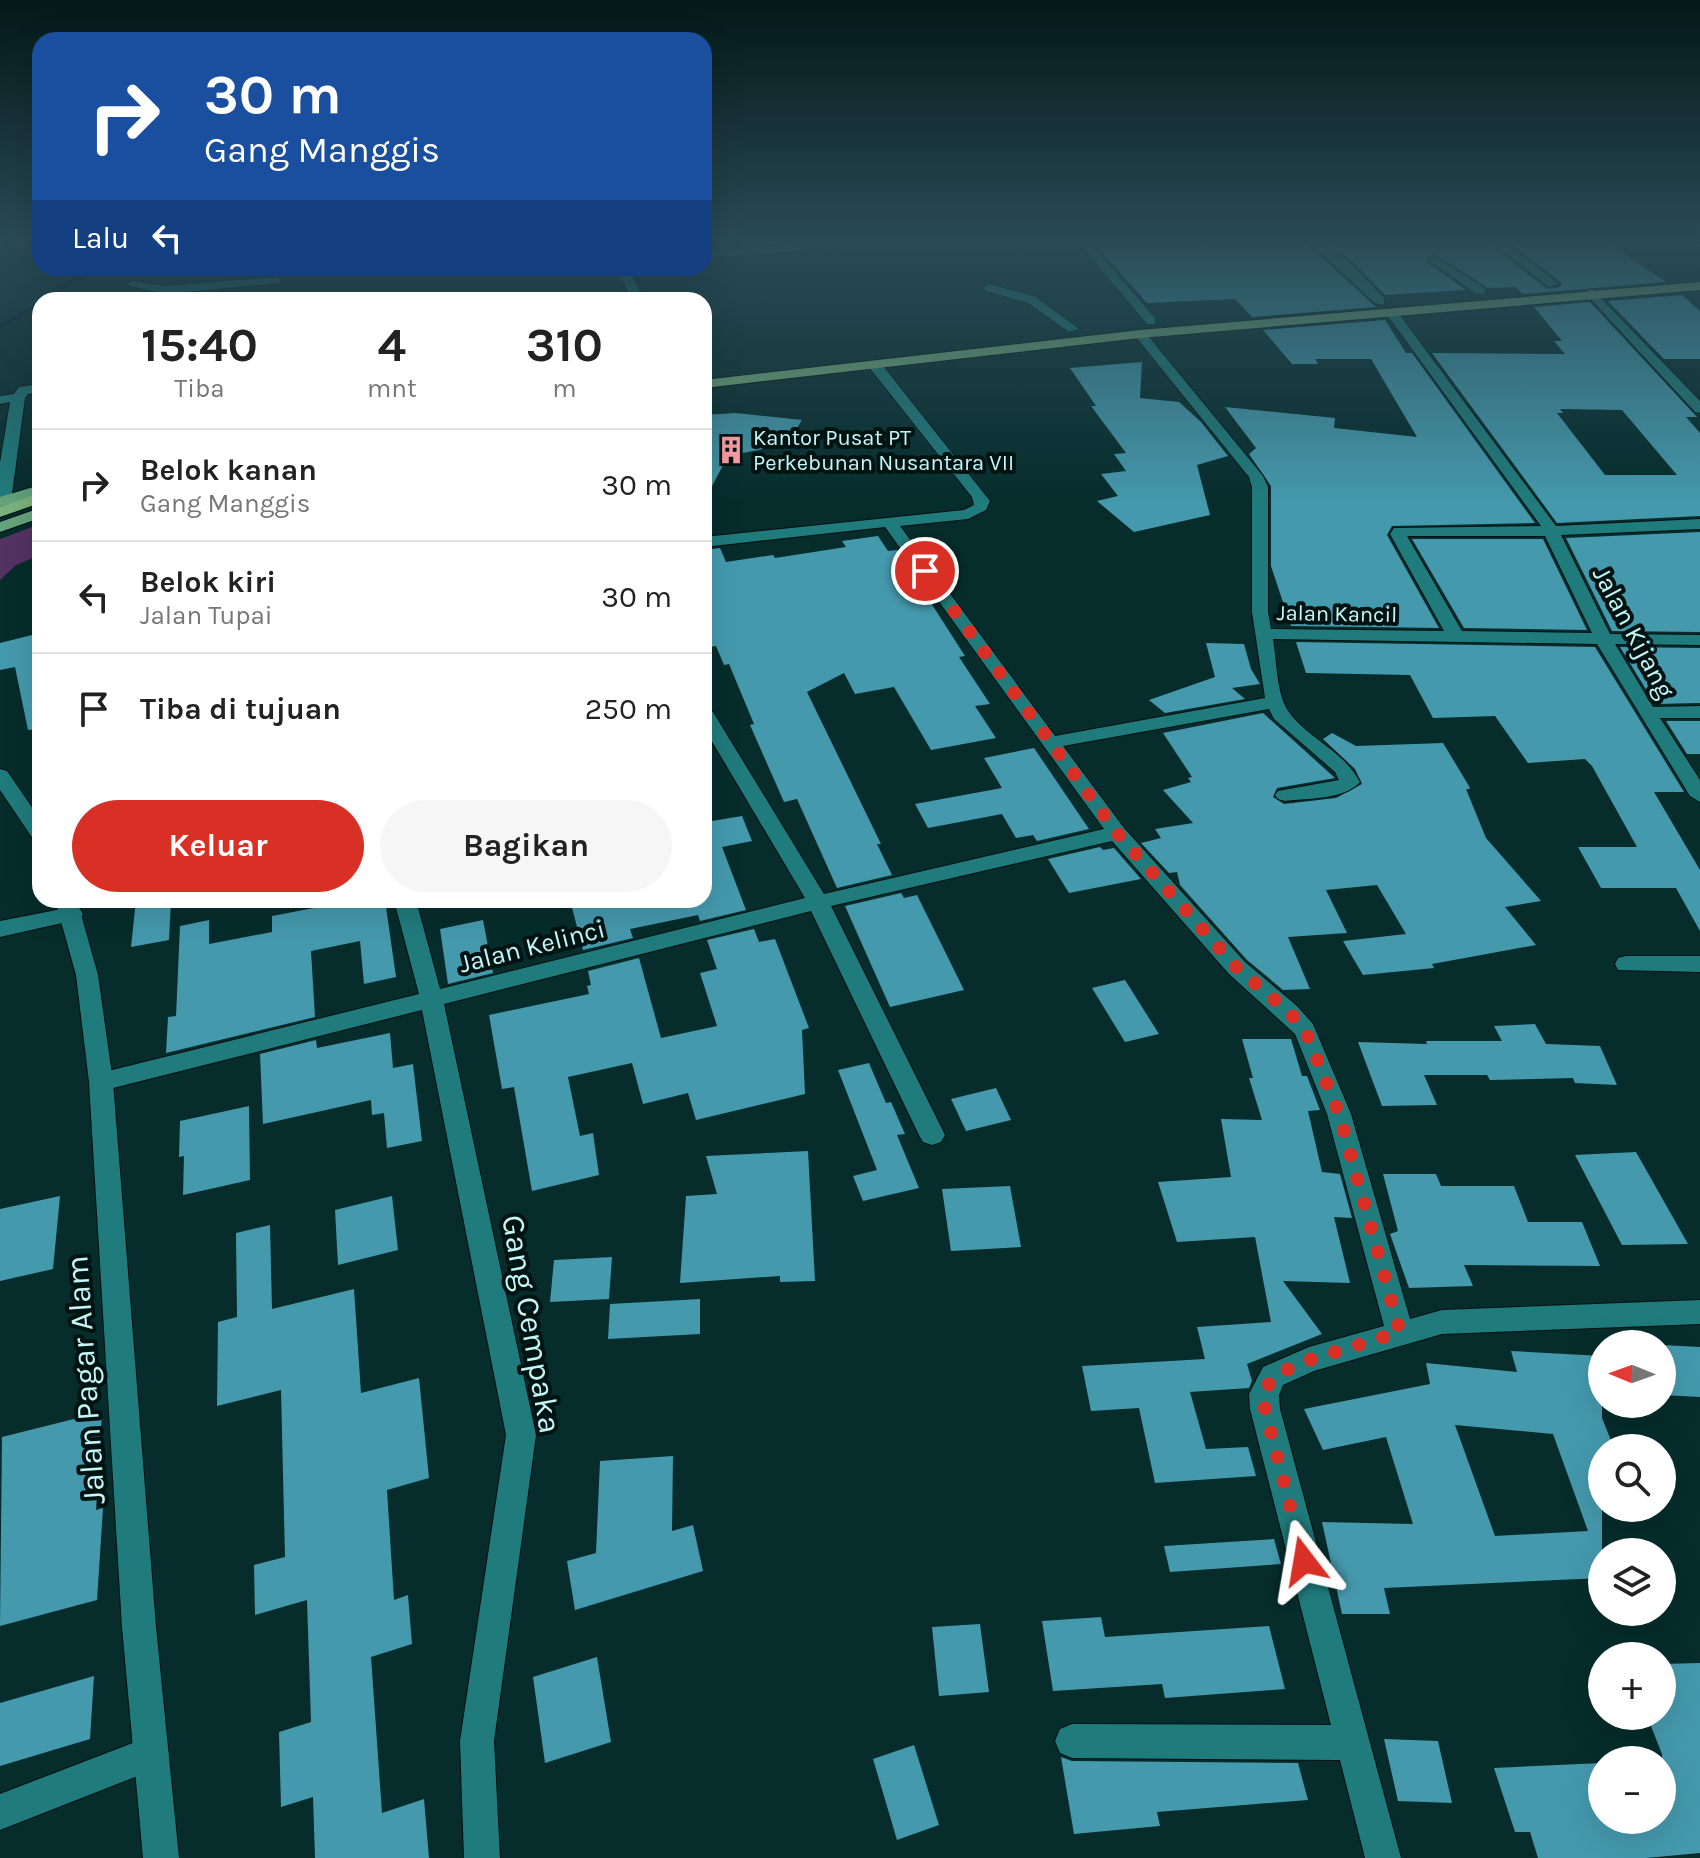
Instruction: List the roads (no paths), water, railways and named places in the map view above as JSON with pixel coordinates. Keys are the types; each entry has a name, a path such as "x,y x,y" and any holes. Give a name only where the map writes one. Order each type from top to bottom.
{"highway":[{"path":"712,370 1067,330"},
{"path":"712,383 1192,330"},
{"path":"1,505 32,499"}],"main road":[{"path":"1,505 32,493"},
{"path":"0,527 32,516"}],"street":[{"name":"Jalan Kijang","path":"1404,330 1552,531 1614,660 1700,796"},
{"path":"1627,330 1700,409"},
{"name":"Jalan Kancil","path":"1140,334 1256,476 1260,487 1260,612 1266,634 1700,640"},
{"path":"712,541 968,514 981,507 982,501 978,495 874,364"},
{"path":"1,505 18,397 24,390 32,389"},
{"path":"0,400 18,397"},
{"path":"889,522 1117,833 1237,968 1289,1012 1305,1030 1339,1114 1400,1332"},
{"name":"Jalan Kijang","path":"1456,637 1398,534 1400,531 1552,531 1700,524"},
{"path":"1266,634 1266,653 1281,715 1343,769 1350,782 1336,788 1285,795"},
{"path":"1052,742 1276,702"},
{"path":"1647,713 1700,712"},
{"path":"712,725 818,902 932,1135"},
{"path":"0,775 32,822"},
{"name":"Jalan Kelinci","path":"101,1082 818,902 1117,833"},
{"path":"0,929 66,908"},
{"name":"Jalan Pagar Alam","path":"69,908 87,975 101,1082 161,1858"},
{"name":"Gang Cempaka","path":"407,908 432,1000 521,1435 477,1741 482,1858"},
{"path":"1626,964 1700,964"},
{"path":"1383,1858 1350,1743 1265,1409 1264,1394 1273,1376 1309,1360 1442,1322 1700,1312"},
{"path":"1072,1741 1350,1743"},
{"path":"0,1812 151,1754"}],"place":[{"name":"Kantor Pusat PT Perkebunan Nusantara VII","path":"731,450"}]}
